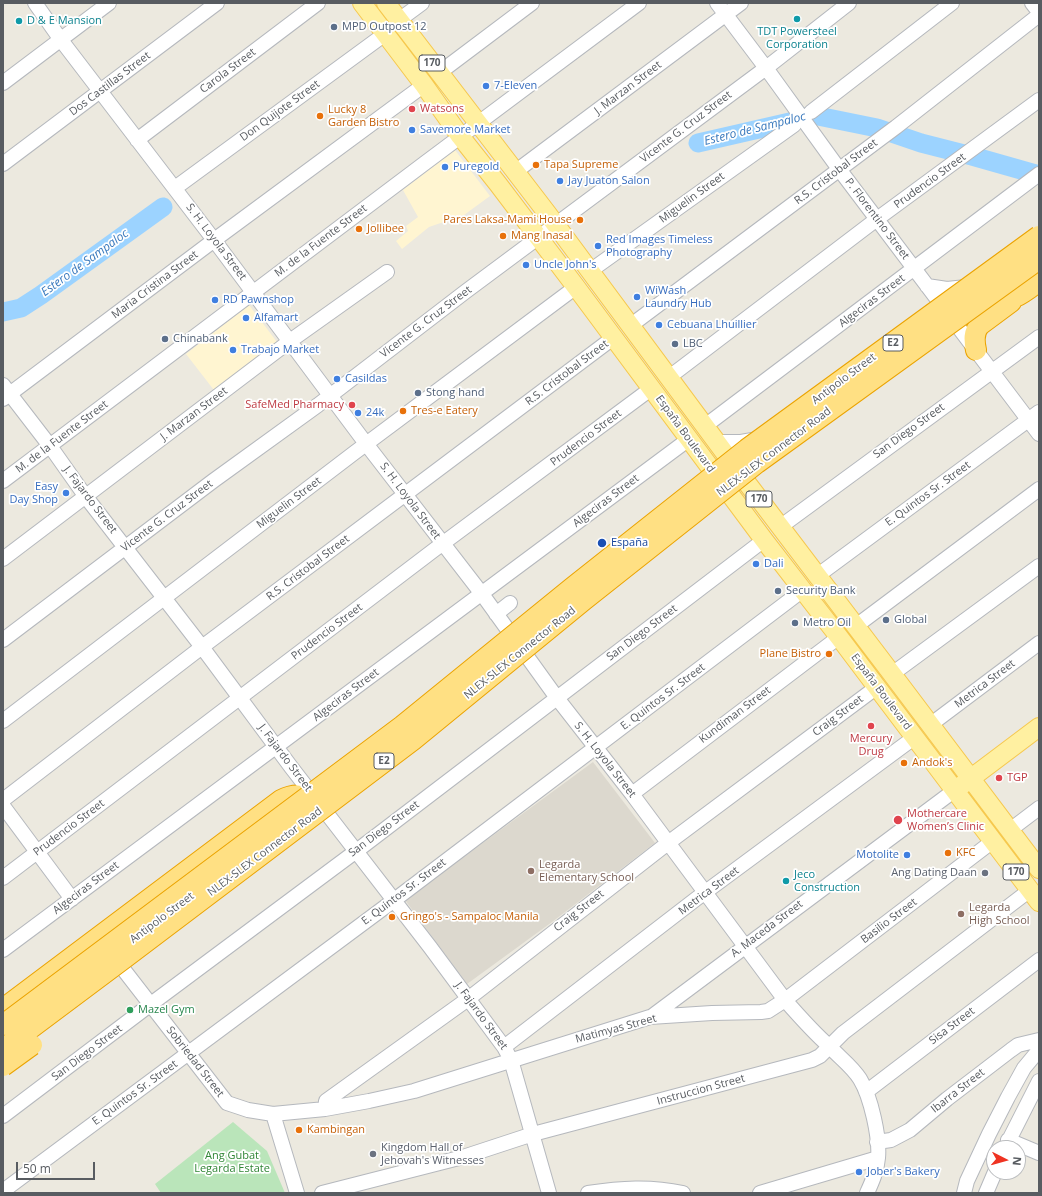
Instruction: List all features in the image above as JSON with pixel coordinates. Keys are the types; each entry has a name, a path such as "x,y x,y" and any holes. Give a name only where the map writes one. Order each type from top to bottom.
{"highway":[{"name":"NLEX-SLEX Connector Road","path":"3,1025 402,726 747,449 1039,236"},
{"name":"NLEX-SLEX Connector Road","path":"3,1049 413,740 567,614 757,463 1039,259"},
{"path":"976,350 974,335 976,329 1039,281"},
{"path":"947,313 1014,298 1021,294"},
{"path":"3,1066 156,951 417,750 507,674 515,662 520,647"},
{"path":"3,1008 282,800 289,796 298,795 317,801"}],"main road":[{"name":"España Boulevard","path":"362,3 424,85 460,136 652,388 727,491 839,636 1034,896"},
{"name":"España Boulevard","path":"386,3 556,225 744,480 1039,869"},
{"name":"A. Maceda Street","path":"955,790 1039,727"}],"street":[{"name":"S. H. Loyola Street","path":"35,3 61,40 254,292 367,445 482,594 557,698 632,794 785,1000"},
{"path":"3,83 109,3"},
{"name":"Dos Castillas Street","path":"3,164 217,3"},
{"name":"Carola Street","path":"138,140 318,3"},
{"path":"399,20 422,3"},
{"path":"439,73 532,3"},
{"name":"M. de la Fuente Street","path":"3,481 460,136 639,3"},
{"name":"P. Florentino Street","path":"717,3 839,169 992,372 1034,416 1039,434"},
{"name":"J. Marzan Street","path":"515,172 740,3"},
{"name":"Vicente G. Cruz Street","path":"3,640 213,481 318,405 465,292 766,68 849,3"},
{"path":"811,112 952,3"},
{"path":"1032,3 1039,12"},
{"name":"R.S. Cristobal Street","path":"630,326 896,127 1039,15"},
{"name":"Don Quijote Street","path":"175,188 385,34"},
{"name":"Maria Cristina Street","path":"5,393 424,85"},
{"name":"Prudencio Street","path":"668,378 877,219 1039,100"},
{"name":"Miguelin Street","path":"590,271 794,125"},
{"name":"Algeciras Street","path":"705,426 1039,174"},
{"name":"Antipolo Street","path":"3,1039 520,647 727,491 744,480 947,313 966,287 1039,232"},
{"name":"J. Marzan Street","path":"3,560 290,341 387,272"},
{"path":"927,286 947,289 966,287"},
{"name":"Miguelin Street","path":"3,721 576,287"},
{"name":"Antipolo Street","path":"716,442 741,442 769,436 947,313"},
{"name":"San Diego Street","path":"780,527 1039,337"},
{"name":"R.S. Cristobal Street","path":"3,800 202,647 614,338"},
{"name":"Prudencio Street","path":"3,878 239,698 652,388"},
{"name":"J. Fajardo Street","path":"5,393 50,446 86,497 165,598 508,1053 533,1134 549,1193"},
{"name":"E. Quintos Sr. Street","path":"817,576 1034,416"},
{"name":"Algeciras Street","path":"3,950 689,439"},
{"path":"856,626 1039,490"},
{"name":"San Diego Street","path":"3,1116 356,852 764,540"},
{"path":"892,674 1039,566"},
{"name":"E. Quintos Sr. Street","path":"3,1191 393,901 803,590"},
{"path":"496,614 510,603"},
{"path":"507,629 522,618"},
{"name":"Kundiman Street","path":"632,794 839,636"},
{"name":"Metrica Street","path":"930,725 1039,643"},
{"name":"Craig Street","path":"325,1109 326,1101 468,999 668,843 877,687"},
{"name":"Metrica Street","path":"508,1053 705,893 915,737"},
{"name":"A. Maceda Street","path":"650,1017 955,790"},
{"path":"3,806 72,899"},
{"path":"1010,830 1039,808"},
{"name":"Basilio Street","path":"785,1000 993,842"},
{"name":"Instruccion Street","path":"322,1193 463,1157 533,1134 812,1060 820,1056 843,1033 1034,896"},
{"name":"Sobriedad Street","path":"113,956 227,1102 248,1110 273,1114"},
{"name":"Sisa Street","path":"866,1092 1039,960"},
{"path":"785,1000 798,1016 851,1068 860,1079 866,1092 871,1106 878,1142 876,1172 867,1193"},
{"name":"Matimyas Street","path":"273,1114 325,1109 369,1101 414,1090 508,1053 650,1017 712,1013 761,1012 768,1011 785,1000"},
{"name":"Ibarra Street","path":"878,1142 891,1140 910,1130 947,1099 1011,1050 1018,1046 1039,1040"},
{"path":"964,1193 967,1181 1008,1097 1024,1068 1039,1050"},
{"path":"1008,1140 1038,1085"},
{"path":"273,1114 297,1193"},
{"path":"1026,1149 1039,1153"},
{"path":"760,1193 878,1158"},
{"path":"988,1192 992,1180"},
{"path":"588,1193 644,1187 683,1193"}],"shaded area":[{"path":"455,150 490,196 464,215 429,227 402,249 396,241 408,231 406,226 418,217 403,190"},
{"name":"Trabajo Market","path":"249,305 280,346 217,394 186,354"},
{"name":"Legarda Elementary School","path":"593,762 655,843 552,922 467,984 405,900"}],"green space":[{"name":"Ang Gubat Legarda Estate","path":"233,1122 267,1151 285,1193 161,1193 155,1184"}],"waterway":[{"path":"698,143 794,121 813,115 877,128 921,143 1039,175"},
{"name":"Estero de Sampaloc","path":"3,312 21,308 41,295 163,207"}],"place":[{"name":"TDT Powersteel Corporation","path":"797,19"},
{"name":"D & E Mansion","path":"19,21"},
{"name":"MPD Outpost 12","path":"334,27"},
{"name":"7-Eleven","path":"486,86"},
{"name":"Watsons","path":"412,109"},
{"name":"Lucky 8 Garden Bistro","path":"320,116"},
{"name":"Savemore Market","path":"412,130"},
{"name":"Tapa Supreme","path":"536,165"},
{"name":"Puregold","path":"445,167"},
{"name":"Jay Juaton Salon","path":"560,181"},
{"name":"Pares Laksa-Mami House","path":"580,220"},
{"name":"Jollibee","path":"359,229"},
{"name":"Mang Inasal","path":"503,236"},
{"name":"Red Images Timeless Photography","path":"598,246"},
{"name":"Uncle John's","path":"526,265"},
{"name":"WiWash Laundry Hub","path":"637,297"},
{"name":"RD Pawnshop","path":"215,300"},
{"name":"Alfamart","path":"246,318"},
{"name":"Cebuana Lhuillier","path":"659,325"},
{"name":"Chinabank","path":"165,339"},
{"name":"LBC","path":"675,344"},
{"name":"Trabajo Market","path":"233,350"},
{"name":"Casildas","path":"337,379"},
{"name":"Stong hand","path":"418,393"},
{"name":"SafeMed Pharmacy","path":"352,405"},
{"name":"Tres-e Eatery","path":"403,411"},
{"name":"24k","path":"358,413"},
{"name":"Easy Day Shop","path":"66,493"},
{"name":"España","path":"602,543"},
{"name":"Dali","path":"756,564"},
{"name":"Security Bank","path":"778,591"},
{"name":"Global","path":"886,620"},
{"name":"Metro Oil","path":"795,623"},
{"name":"Plane Bistro","path":"829,654"},
{"name":"Mercury Drug","path":"871,726"},
{"name":"Andok's","path":"904,763"},
{"name":"TGP","path":"999,778"},
{"name":"Mothercare Women’s Clinic","path":"898,820"},
{"name":"KFC","path":"948,853"},
{"name":"Motolite","path":"907,855"},
{"name":"Legarda Elementary School","path":"531,871"},
{"name":"Ang Dating Daan","path":"985,873"},
{"name":"Jeco Construction","path":"786,881"},
{"name":"Legarda High School","path":"961,914"},
{"name":"Gringo's - Sampaloc Manila","path":"392,917"},
{"name":"Mazel Gym","path":"130,1010"},
{"name":"Kambingan","path":"299,1130"},
{"name":"Kingdom Hall of Jehovah's Witnesses","path":"373,1154"},
{"name":"Jober's Bakery","path":"859,1172"}]}
